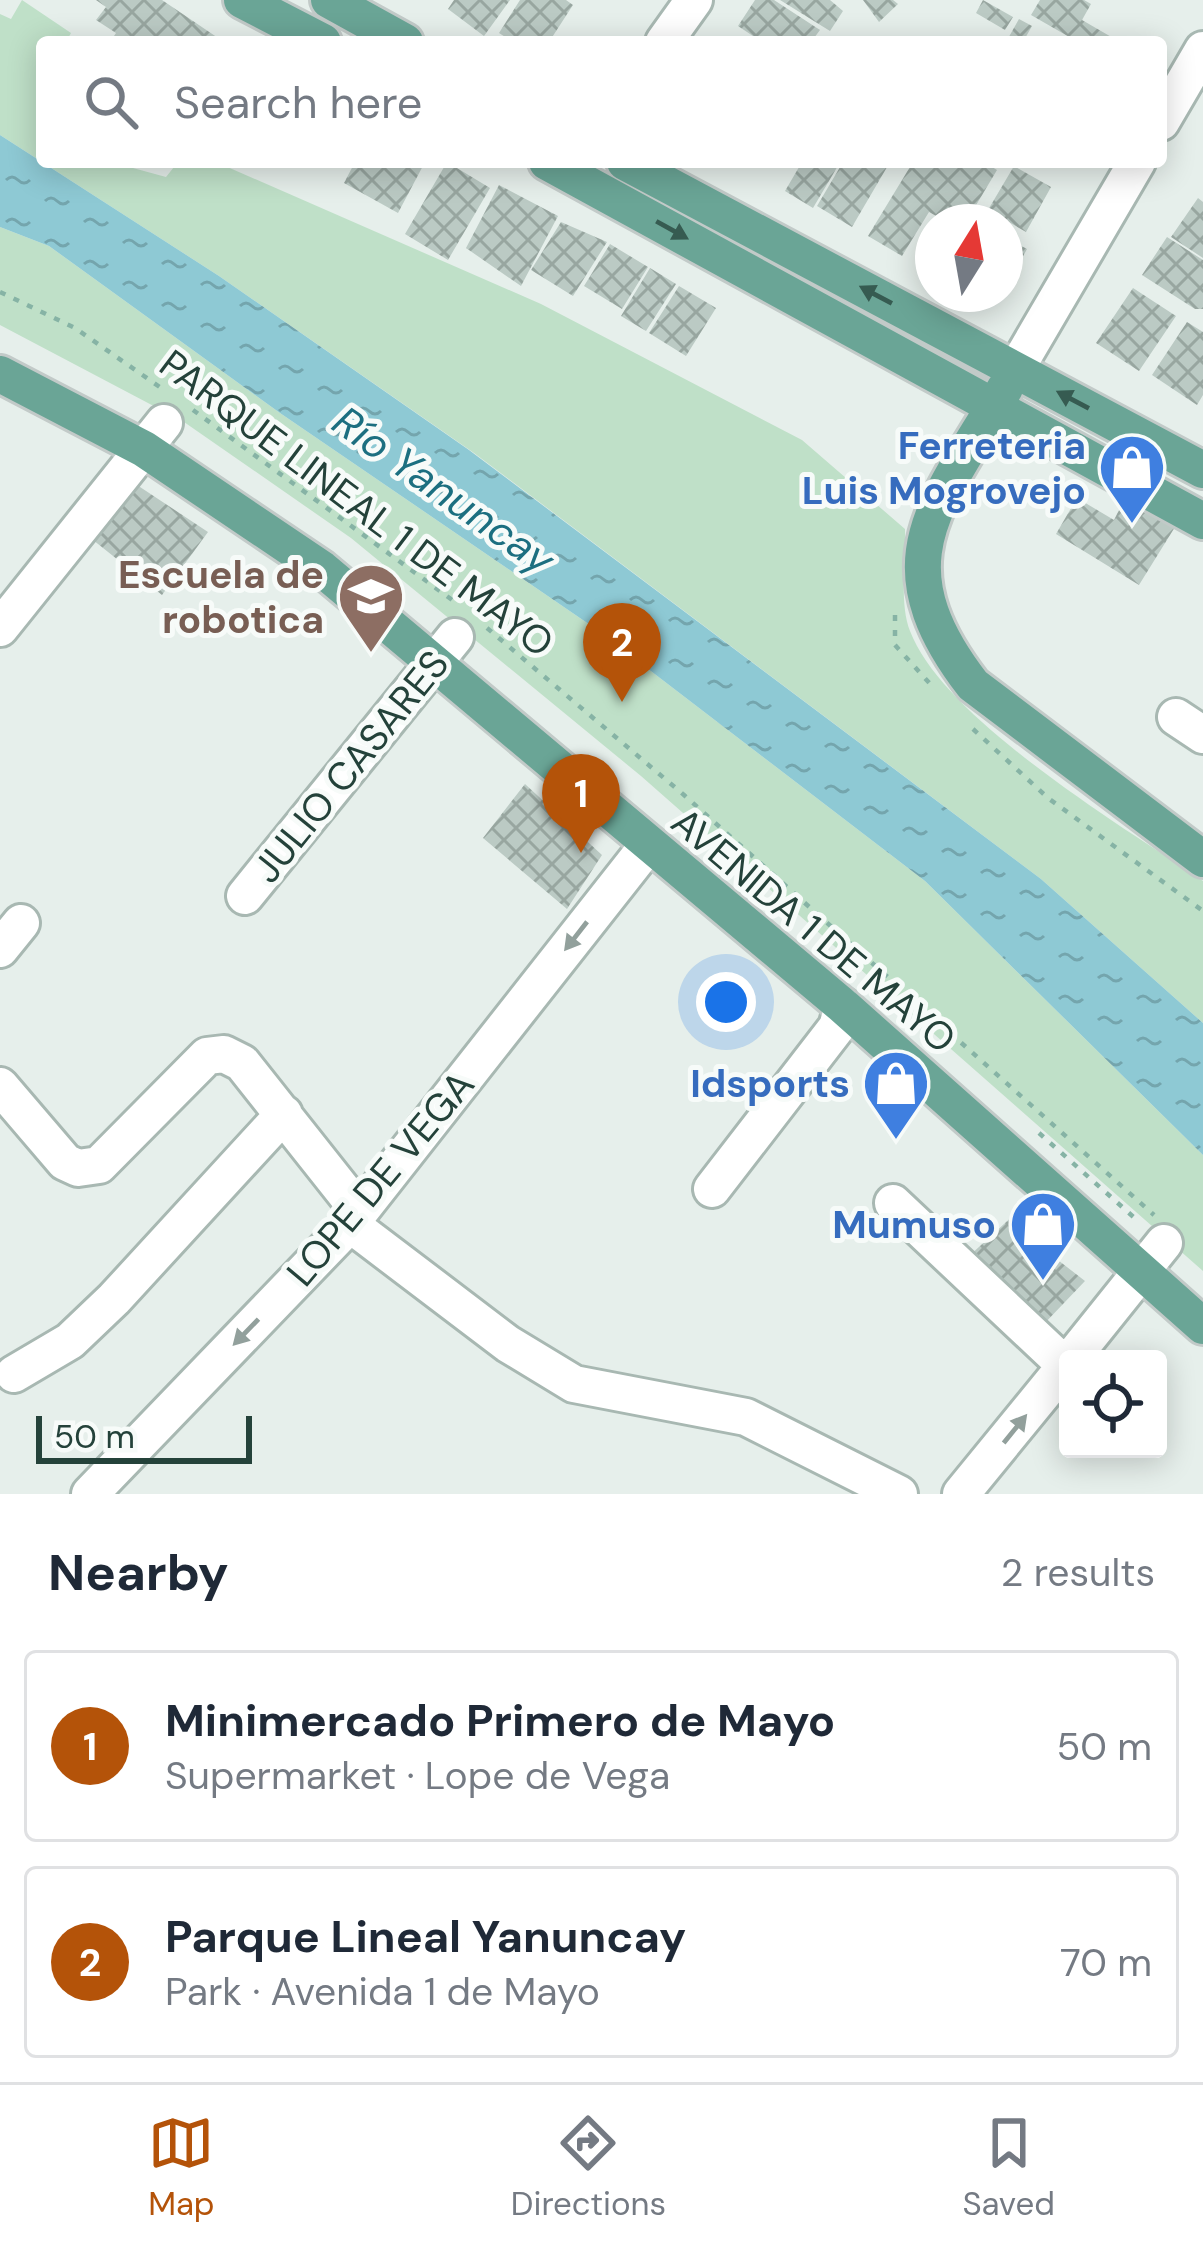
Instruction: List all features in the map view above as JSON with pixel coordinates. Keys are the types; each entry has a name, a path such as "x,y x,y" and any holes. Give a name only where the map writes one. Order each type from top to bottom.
{"main road":[{"path":"242,0 311,36"},
{"path":"328,0 394,36"},
{"path":"568,168 1203,521"},
{"path":"636,168 1203,470"},
{"path":"1016,369 953,472 925,538 921,576 928,611 945,649 973,685 1203,859"},
{"name":"AVENIDA 1 DE MAYO","path":"0,374 165,417 322,569 458,633 649,844 843,1006 1158,1246 1203,1326"}],"street":[{"path":"668,36 694,0"},
{"path":"1167,112 1203,50"},
{"path":"1016,369 1134,168"},
{"path":"0,628 165,417"},
{"name":"JULIO CASARES","path":"245,896 458,633"},
{"name":"LOPE DE VEGA","path":"91,1494 355,1218 649,844"},
{"path":"712,1189 837,1027 843,1006"},
{"path":"0,1086 65,1162 78,1168 99,1166 207,1056 224,1054 242,1063 284,1114 355,1218 508,1344 574,1384 746,1418 899,1494"},
{"path":"14,1374 70,1341 114,1299 284,1114"},
{"path":"892,1203 1059,1355"},
{"path":"1078,1350 1158,1246"},
{"path":"961,1494 1059,1374"}],"path":[{"name":"PARQUE LINEAL 1 DE MAYO","path":"0,292 76,328 165,417 684,795 1158,1246"}],"green space":[{"path":"22,0 71,33 36,36 36,158 0,135 0,14 11,19"},
{"path":"51,168 133,168 166,177 173,168 230,168 541,304 802,440 905,529 904,595 910,631 929,665 959,700 1040,769 1203,881 1203,1023 1041,879 474,453 219,276"},
{"path":"0,227 49,246 280,413 596,629 925,881 1203,1155 1203,1271 641,776 351,538 184,422 0,325"}],"water":[{"name":"Río Yanuncay","path":"0,135 36,158 36,168 51,168 219,276 469,450 1041,879 1203,1023 1203,1155 925,881 596,629 280,413 49,246 0,227"}],"building":[{"path":"96,0 162,0 215,36 114,36 96,20 106,7"},
{"path":"454,0 510,0 484,36 448,9"},
{"path":"520,0 566,0 573,5 553,36 499,33"},
{"path":"755,0 774,0 820,30 816,36 753,36 738,26"},
{"path":"780,0 830,0 843,11 830,31"},
{"path":"863,0 893,0 898,4 879,22"},
{"path":"983,0 1013,17 1005,30 976,13"},
{"path":"1040,0 1084,0 1091,4 1082,20 1110,36 1068,36 1031,15"},
{"path":"1019,19 1032,26 1026,36 1009,36"},
{"path":"352,168 422,168 398,213 344,183"},
{"path":"444,168 457,168 490,188 448,260 405,234"},
{"path":"798,168 837,168 813,208 785,191"},
{"path":"839,168 886,168 852,227 817,206"},
{"path":"909,168 997,170 977,204 915,204 915,235 902,256 868,236"},
{"path":"1013,168 1051,187 1026,232 1023,204 992,204"},
{"path":"499,185 558,216 521,286 466,248"},
{"path":"1198,198 1203,202 1203,258 1171,237"},
{"path":"561,222 607,242 573,296 531,270"},
{"path":"1167,237 1203,260 1203,309 1195,309 1142,275"},
{"path":"610,244 648,267 622,309 584,286"},
{"path":"650,268 676,284 646,331 621,316"},
{"path":"679,286 716,308 686,356 649,333"},
{"path":"1133,288 1176,316 1139,371 1096,343"},
{"path":"1187,322 1203,332 1203,395 1197,405 1152,375"},
{"path":"137,485 208,532 162,595 93,540"},
{"path":"1077,498 1114,520 1124,500 1175,527 1139,585 1056,534"},
{"path":"525,784 602,855 567,909 483,838"},
{"path":"1016,1213 1058,1239 1045,1250 1085,1281 1042,1326 968,1257"}],"place":[{"name":"Ferreteria Luis Mogrovejo","path":"1132,526"},
{"name":"Escuela de robotica","path":"371,655"},
{"name":"Parque Lineal Yanuncay","path":"622,702"},
{"name":"Minimercado Primero de Mayo","path":"581,853"},
{"name":"Idsports","path":"896,1142"},
{"name":"Mumuso","path":"1043,1283"}]}
